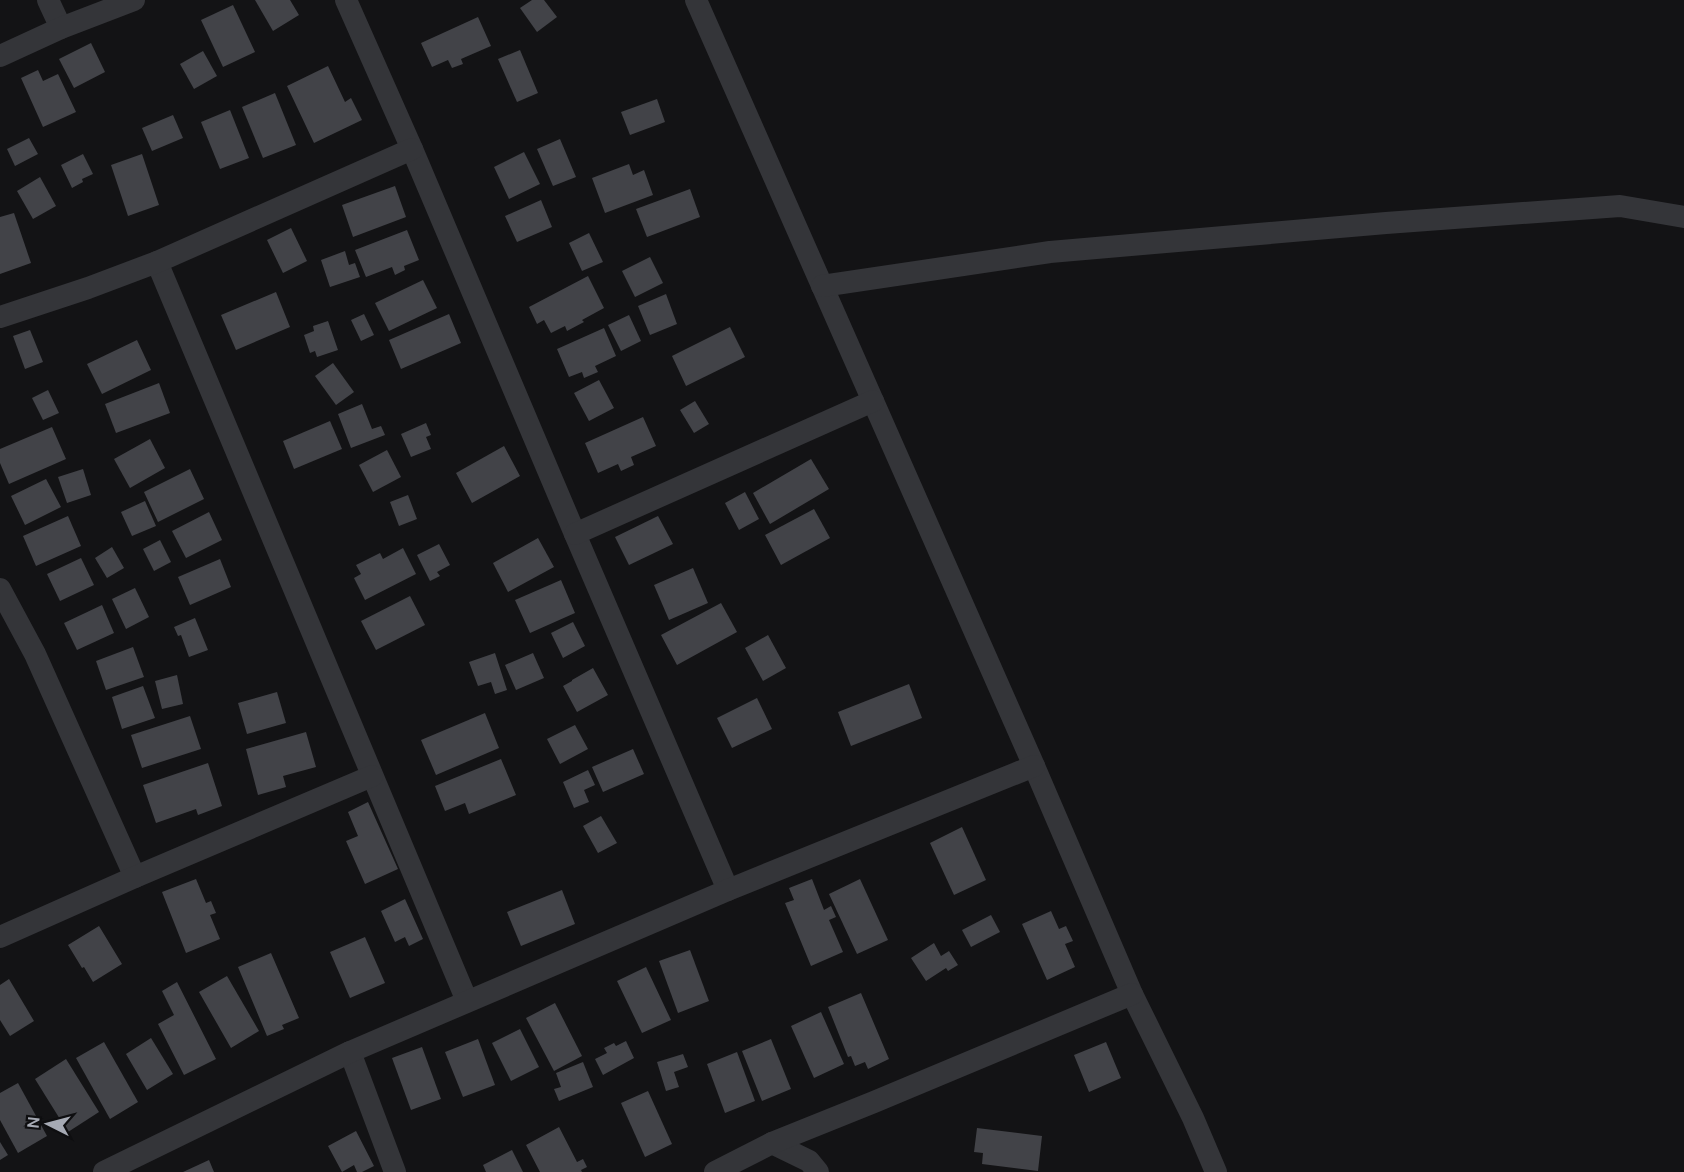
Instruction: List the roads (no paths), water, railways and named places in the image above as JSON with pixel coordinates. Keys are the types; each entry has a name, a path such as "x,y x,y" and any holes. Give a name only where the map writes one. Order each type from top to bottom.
{"street":[{"path":"48,0 60,28"},
{"path":"0,56 60,28 134,0"},
{"path":"346,0 412,149 574,534 728,890"},
{"path":"696,0 1034,766 1132,994 1193,1118 1216,1172"},
{"path":"0,317 157,262 412,149"},
{"path":"822,286 1050,252 1386,222 1620,206 1684,217"},
{"path":"157,262 467,1002"},
{"path":"574,534 873,400"},
{"path":"0,589 35,654 135,877"},
{"path":"104,1172 350,1052 728,890 1034,766"},
{"path":"0,937 372,776"},
{"path":"715,1172 772,1143 1132,994"},
{"path":"350,1052 395,1172"},
{"path":"772,1143 809,1161 818,1172"}]}
